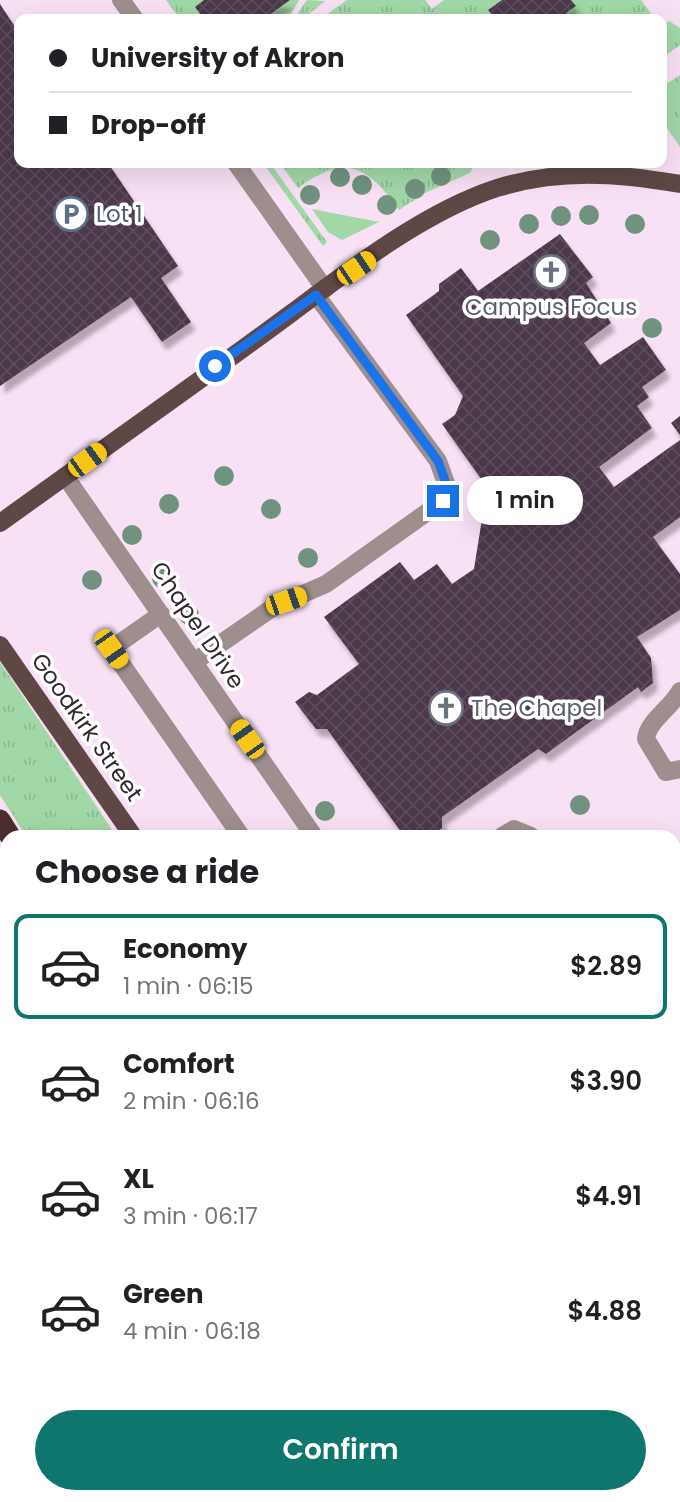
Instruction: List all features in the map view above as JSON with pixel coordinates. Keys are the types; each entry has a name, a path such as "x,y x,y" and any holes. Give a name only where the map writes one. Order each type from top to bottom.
{"main road":[{"path":"0,523 321,292 424,222 495,189 536,178 579,173 627,175 680,184"},
{"name":"Goodkirk Street","path":"0,645 129,830"}],"street":[{"path":"194,662 275,606 326,584 443,501 447,486 438,461 239,168"},
{"name":"Chapel Drive","path":"65,476 194,662 306,830"},
{"path":"161,614 111,649 238,830"},
{"path":"678,771 662,769 647,743 646,733 673,705 680,691"}],"green space":[{"path":"166,0 204,0 196,7 201,14 176,14"},
{"path":"290,0 299,0 291,14 272,13"},
{"path":"307,0 325,1 309,14 297,14"},
{"path":"347,0 425,0 432,9 444,0 502,0 488,10 491,14 327,14"},
{"path":"571,0 641,0 651,14 567,14 576,6"},
{"path":"669,21 680,28 680,45 667,54"},
{"path":"680,75 680,147 667,128 667,84"},
{"path":"267,168 274,168 327,242 323,246"},
{"path":"284,168 342,168 315,177 298,188"},
{"path":"342,168 472,168 470,173 425,193 399,210 376,183 354,169"},
{"path":"312,209 379,222 342,240 328,232"},
{"path":"0,662 112,830 22,830 0,795"}],"building":[{"path":"204,0 290,0 271,14 200,14 195,7"},
{"path":"502,0 571,0 576,6 567,14 491,14 488,10"},
{"name":"Lot 1","path":"0,4 14,25 14,168 111,168 178,266 161,278 191,322 162,342 131,297 0,386"},
{"path":"560,234 593,277 586,283 611,323 584,343 600,365 643,337 666,370 642,387 649,397 637,406 652,428 599,467 614,487 680,440 680,517 653,537 680,574 680,610 637,637 651,658 653,683 641,692 638,687 546,754 538,749 442,817 442,828 439,830 400,830 327,729 316,729 295,702 309,692 317,695 359,664 324,617 400,562 414,580 437,564 452,584 474,569 487,487 442,424 455,415 463,396 406,315 439,291 439,284 461,268 478,291"},
{"path":"680,416 680,435 671,423"}],"place":[{"name":"Lot 1","path":"71,214"},
{"name":"Campus Focus","path":"551,272"},
{"name":"The Chapel","path":"446,708"}],"route":[{"path":"215,366 316,295 438,461 447,486 443,501"}]}
